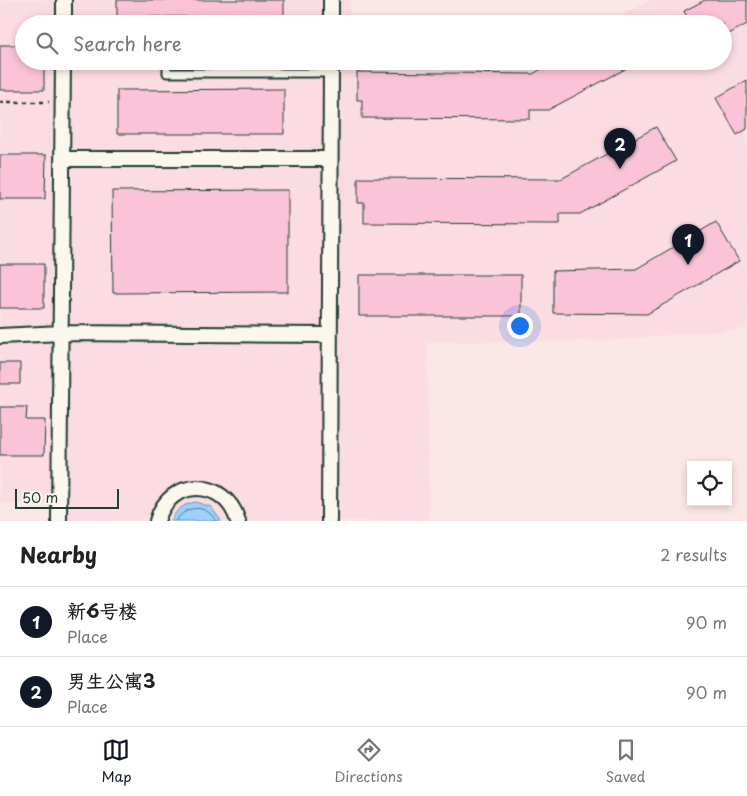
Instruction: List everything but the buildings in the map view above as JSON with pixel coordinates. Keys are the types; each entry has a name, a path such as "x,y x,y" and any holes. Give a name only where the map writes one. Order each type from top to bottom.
{"street":[{"path":"64,0 64,15"},
{"path":"331,0 331,15"},
{"path":"59,521 63,70"},
{"path":"329,521 331,70"},
{"path":"62,159 330,158"},
{"path":"0,336 61,333 330,335"},
{"path":"157,521 160,511 172,497 179,492 198,488 216,492 223,497 235,511 238,521"}],"lane":[{"path":"167,70 167,73 249,70"}],"path":[{"path":"0,102 63,102"}],"shaded area":[{"path":"0,0 350,0 350,15 15,15 15,70 732,70 732,15 624,15 651,0 747,0 747,329 597,341 427,342 429,521 50,521 50,505 0,504"}],"water":[{"path":"196,502 211,507 221,521 171,521 175,513 181,508"}],"place":[{"name":"男生公寓3","path":"620,169"},
{"name":"新6号楼","path":"688,265"}]}
